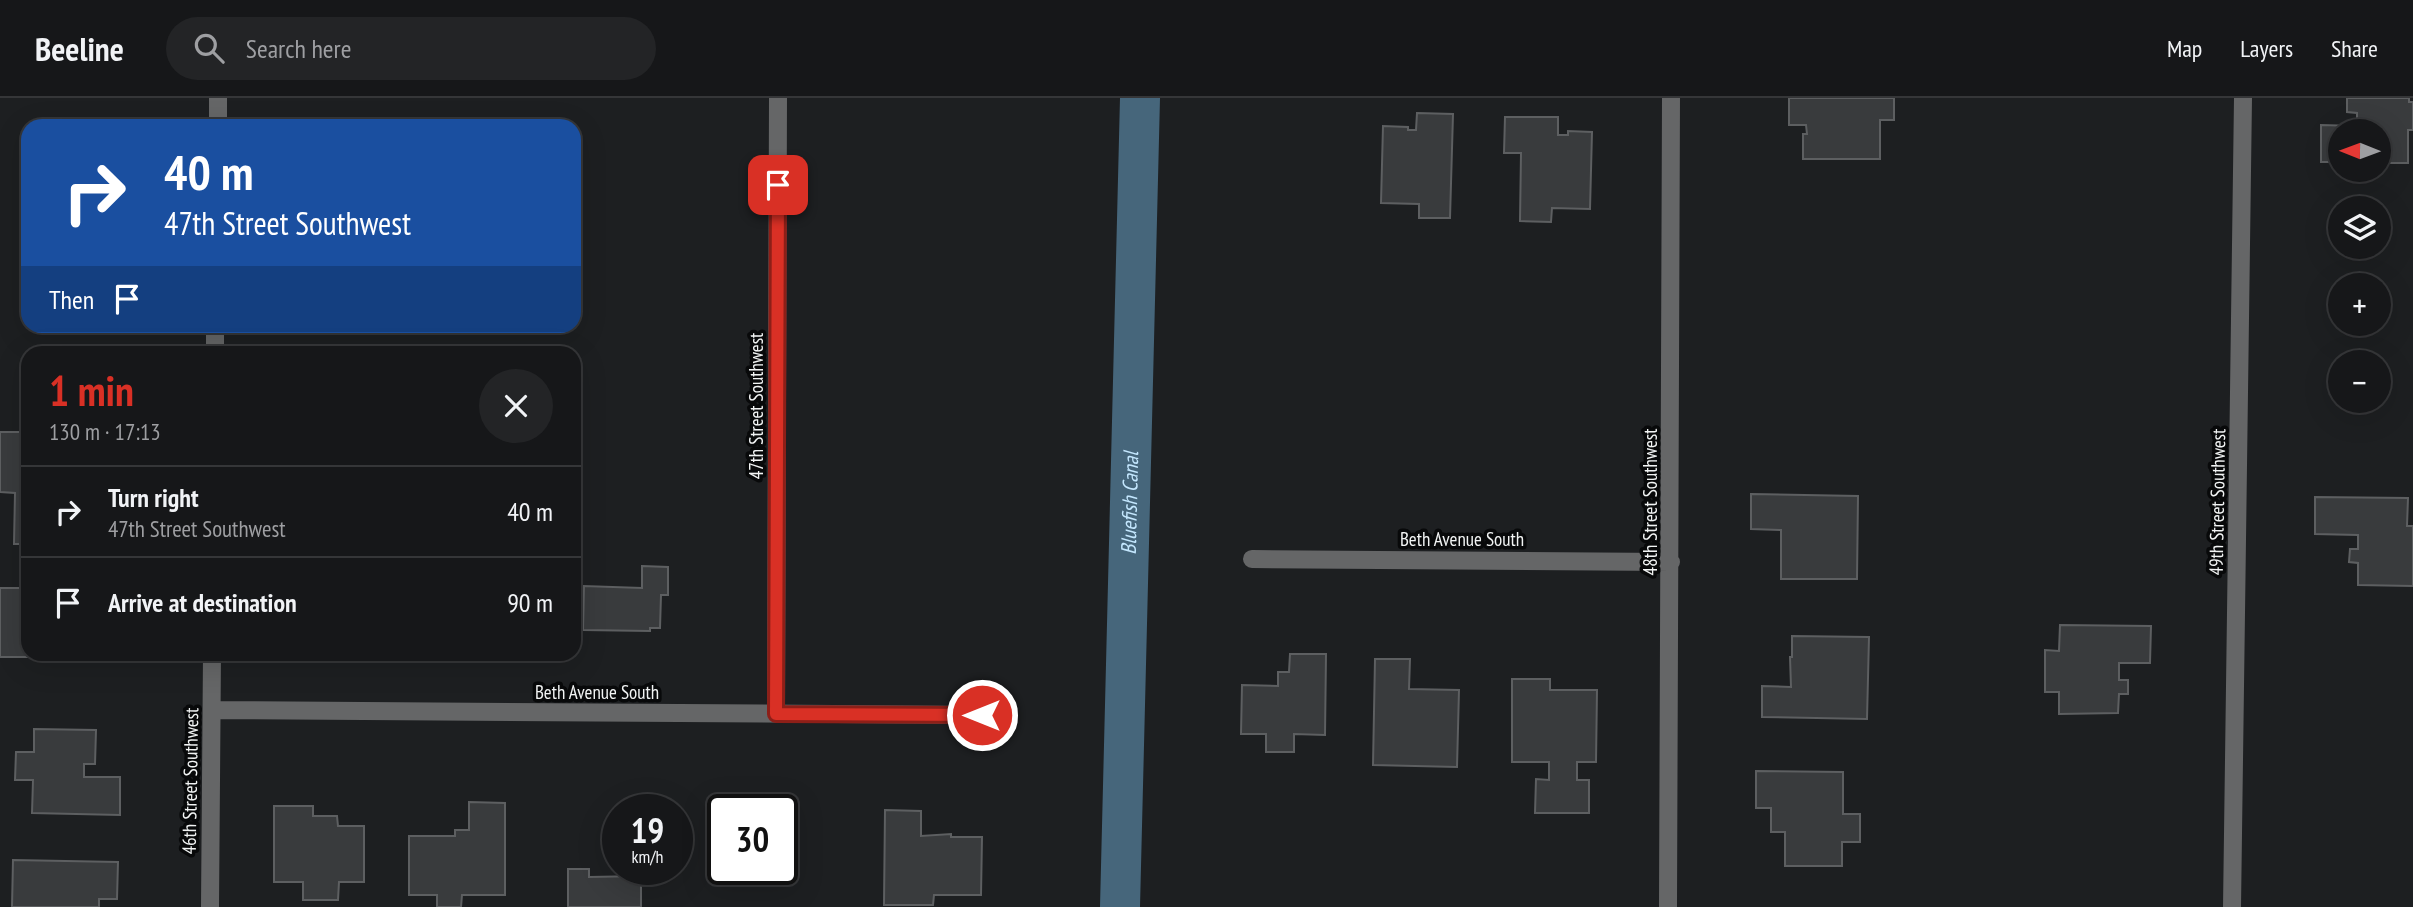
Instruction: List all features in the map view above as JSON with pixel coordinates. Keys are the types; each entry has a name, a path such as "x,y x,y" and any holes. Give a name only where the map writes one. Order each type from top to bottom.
{"street":[{"path":"218,98 218,119"},
{"name":"47th Street Southwest","path":"776,714 778,98"},
{"name":"48th Street Southwest","path":"1668,907 1671,98"},
{"name":"49th Street Southwest","path":"2232,907 2243,98"},
{"name":"Beth Avenue South","path":"1252,559 1671,562"},
{"name":"46th Street Southwest","path":"210,907 212,661"},
{"name":"Beth Avenue South","path":"212,710 982,715"}],"building":[{"path":"1789,98 1894,98 1894,120 1880,120 1880,159 1803,159 1803,134 1807,134 1806,125 1789,125"},
{"path":"2347,98 2409,98 2409,102 2413,102 2413,130 2408,130 2408,163 2391,163 2391,119 2357,119 2357,113 2347,112"},
{"path":"1417,113 1453,114 1450,218 1419,218 1419,204 1381,203 1383,126 1416,130"},
{"path":"1505,117 1558,117 1558,135 1568,135 1568,131 1592,132 1590,209 1552,208 1551,222 1520,221 1521,153 1504,153"},
{"path":"2321,125 2328,125 2328,162 2321,162"},
{"path":"0,432 21,432 21,544 14,544 15,493 0,492"},
{"path":"1751,494 1858,496 1857,579 1781,579 1781,530 1751,529"},
{"path":"2315,497 2408,498 2407,526 2413,526 2413,586 2358,585 2358,563 2349,562 2350,549 2358,549 2358,535 2315,534"},
{"path":"642,566 668,567 668,595 661,595 660,628 650,628 650,631 583,630 584,586 642,588"},
{"path":"0,588 21,588 21,657 0,657"},
{"path":"2060,625 2151,626 2150,663 2119,663 2119,680 2128,680 2128,694 2119,694 2118,713 2059,714 2059,692 2045,692 2045,650 2059,651"},
{"path":"1792,636 1869,637 1867,719 1762,717 1762,686 1791,687"},
{"path":"1290,654 1326,654 1325,735 1294,734 1294,752 1266,752 1266,734 1241,734 1242,685 1278,686 1278,672 1289,672"},
{"path":"1375,659 1410,659 1409,689 1459,690 1457,767 1373,765"},
{"path":"1512,679 1550,679 1550,690 1597,690 1596,762 1577,762 1577,780 1589,780 1589,813 1535,813 1536,779 1549,780 1549,762 1512,762"},
{"path":"34,729 96,730 95,764 84,764 84,777 120,777 120,815 32,813 33,780 15,780 16,752 34,752"},
{"path":"1756,771 1843,772 1843,814 1860,814 1860,842 1842,842 1842,866 1785,866 1785,832 1771,832 1771,808 1756,808"},
{"path":"469,802 505,803 505,895 462,895 461,907 437,907 437,895 409,895 409,836 455,836 455,830 469,830"},
{"path":"274,806 313,806 313,816 337,816 338,826 364,826 364,882 339,882 338,900 303,900 303,882 274,882"},
{"path":"885,810 921,811 921,836 951,834 951,837 982,837 981,895 934,895 933,905 884,905"},
{"path":"13,860 118,862 117,899 99,899 99,907 12,907"},
{"path":"568,869 589,869 589,877 602,877 602,885 641,885 641,907 568,907"}],"waterway":[{"name":"Bluefish Canal","path":"1120,907 1140,98"}],"route":[{"path":"778,185 776,714 982,715"}]}
